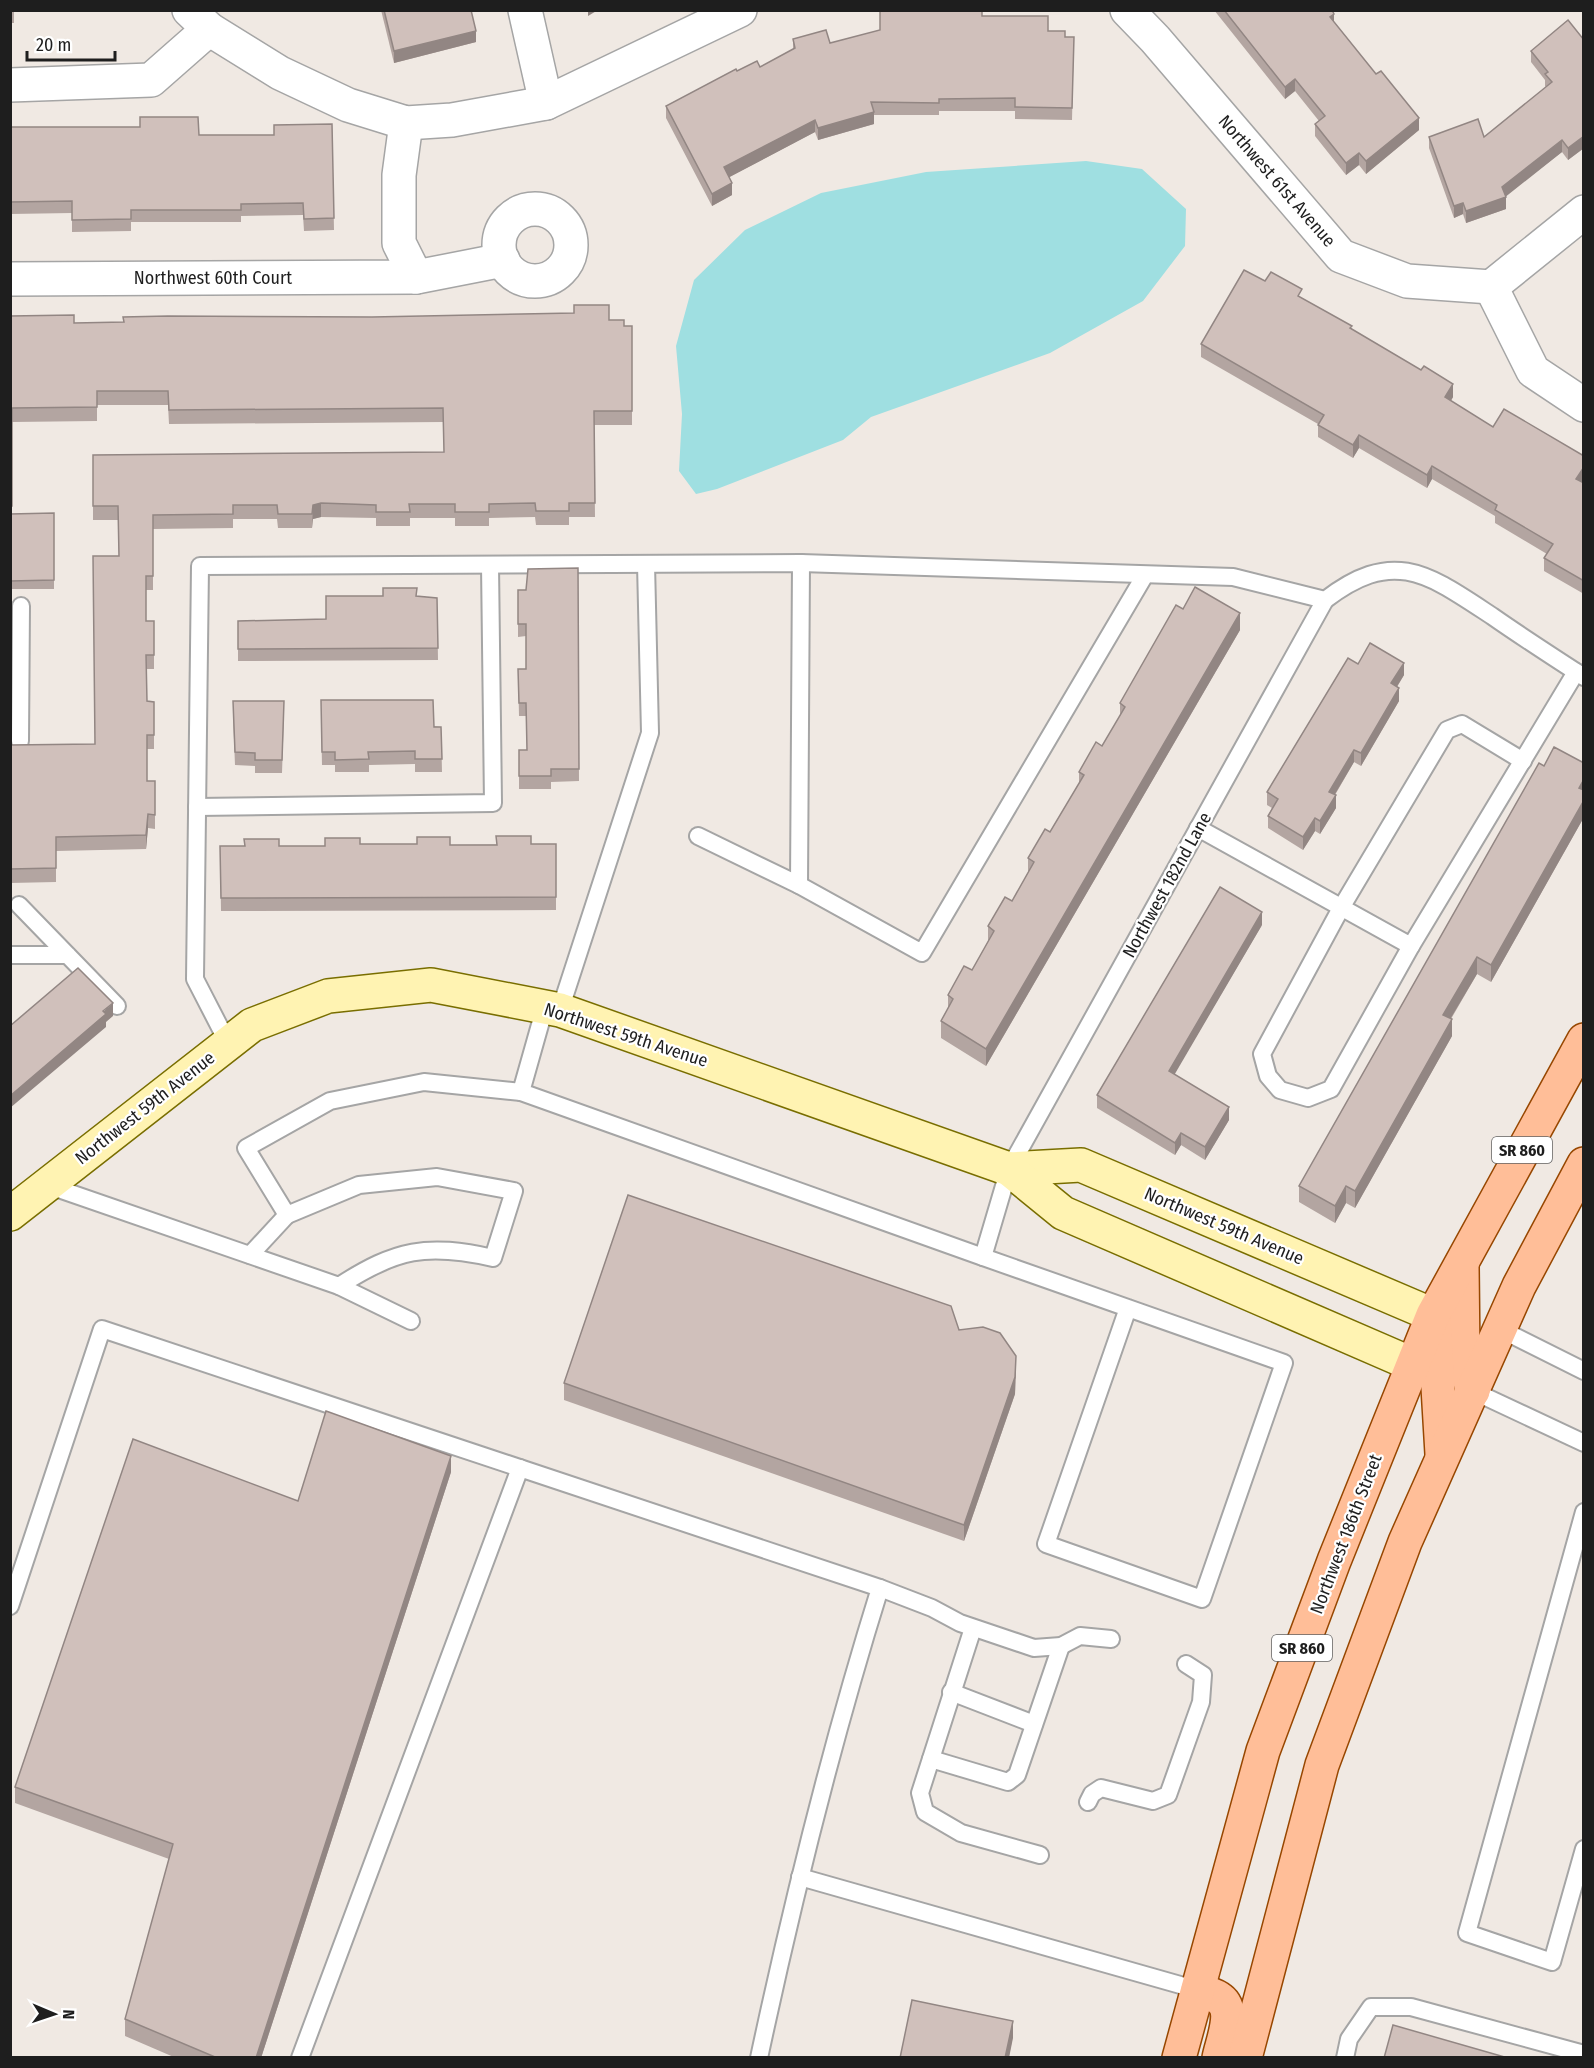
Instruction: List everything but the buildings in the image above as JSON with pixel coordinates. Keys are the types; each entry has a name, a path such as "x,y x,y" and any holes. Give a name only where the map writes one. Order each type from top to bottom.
{"main road":[{"name":"Northwest 186th Street","path":"1179,2058 1263,1751 1334,1561 1433,1315 1584,1040"},
{"path":"1245,2058 1322,1765 1405,1542 1519,1286 1584,1164"},
{"path":"1462,1261 1463,1359 1473,1391"},
{"path":"1433,1315 1442,1459"},
{"path":"1198,1990 1220,1998 1227,2007 1228,2019 1219,2058"}],"street":[{"path":"525,10 546,103"},
{"path":"10,85 151,80 199,20 280,73 348,105 405,123 452,120 546,103 740,10"},
{"name":"Northwest 61st Avenue","path":"1126,10 1155,39 1341,256 1407,282 1491,287"},
{"path":"405,123 399,175 399,243 416,277"},
{"path":"1584,212 1491,287 1533,371 1584,405"},
{"name":"Northwest 60th Court","path":"10,279 416,277 503,260"},
{"name":"Northwest 59th Avenue","path":"10,1214 252,1025 328,996 431,985 553,1008 1009,1169 1063,1213 1414,1365"},
{"name":"Northwest 59th Avenue","path":"1009,1169 1081,1166 1433,1315"}],"lane":[{"path":"521,1092 650,733 646,564"},
{"path":"799,885 801,564"},
{"path":"228,1043 195,979 200,566 801,564 1233,577 1325,600 1349,582 1377,572 1408,571 1437,579 1580,675 1522,761 1411,946 1331,1089 1308,1098 1280,1090 1268,1076 1262,1054 1341,908 1447,730 1462,724 1522,761"},
{"path":"197,807 493,803 490,565"},
{"path":"698,836 799,885 922,953 1145,575"},
{"name":"Northwest 182nd Lane","path":"983,1257 1009,1169 1325,600"},
{"path":"20,741 16,682 21,606"},
{"path":"1198,828 1411,946"},
{"path":"19,905 117,1006"},
{"path":"10,955 67,954"},
{"path":"287,1215 246,1148 330,1101 424,1082 521,1092 1284,1363 1202,1599 1046,1544 1128,1308"},
{"path":"250,1255 287,1215 359,1185 437,1177 514,1191 493,1258 453,1249 412,1251 373,1263 339,1286"},
{"path":"47,1185 339,1286 411,1321"},
{"path":"10,1606 102,1329 880,1587 973,1628 1034,1648 1061,1646 1080,1636 1111,1639"},
{"path":"1500,1329 1584,1371"},
{"path":"1473,1391 1584,1443"},
{"path":"300,2058 520,1468"},
{"path":"1584,1512 1467,1933 1552,1962 1584,1849"},
{"path":"759,2058 800,1877 880,1587"},
{"path":"973,1628 920,1793 925,1812 961,1833 1040,1855"},
{"path":"931,1759 1008,1782 1017,1775 1061,1646"},
{"path":"1088,1802 1092,1794 1101,1788 1153,1801 1168,1795 1202,1702 1203,1676 1186,1664"},
{"path":"951,1692 1035,1724"},
{"path":"800,1877 1198,1990"},
{"path":"1345,2058 1349,2039 1371,2007 1411,2007 1584,2054"}],"water":[{"path":"1086,161 1142,169 1186,209 1185,246 1143,301 1050,353 871,417 843,440 717,489 696,494 679,471 682,414 676,346 694,280 745,230 821,193 926,172"}]}
